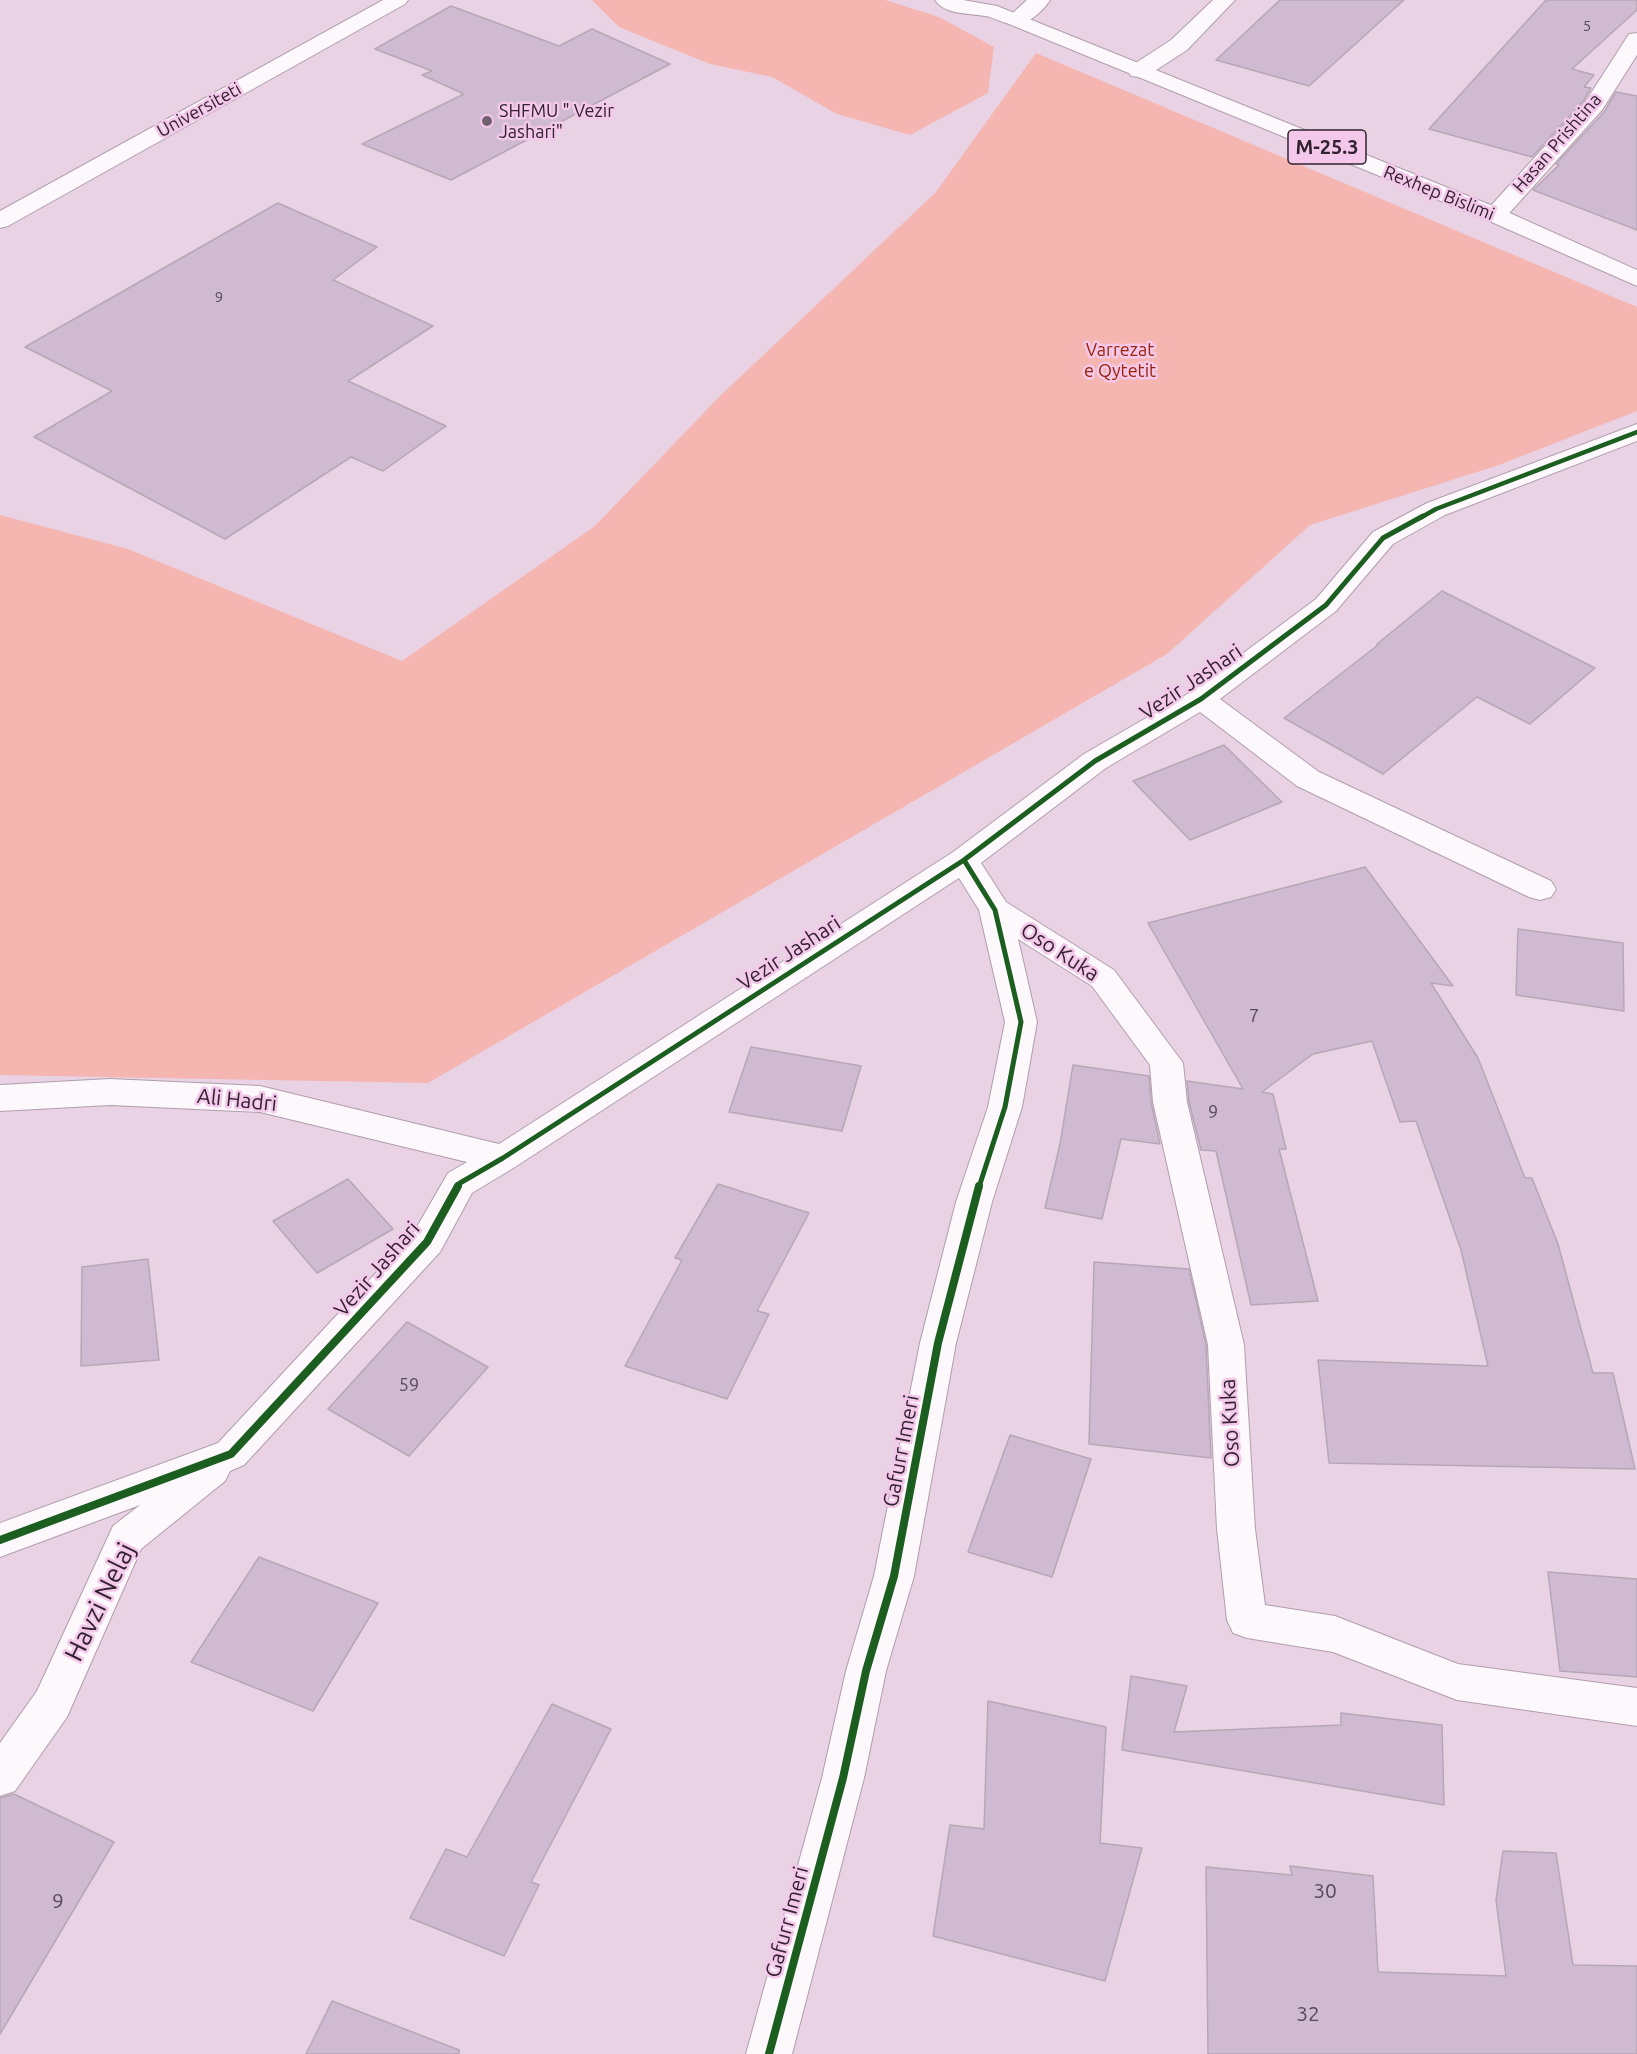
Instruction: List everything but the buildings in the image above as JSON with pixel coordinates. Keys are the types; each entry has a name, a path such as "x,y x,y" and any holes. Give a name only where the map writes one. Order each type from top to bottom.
{"street":[{"name":"Universiteti","path":"0,220 398,0"},
{"name":"Rexhep Bislimi","path":"945,0 965,8 986,5 1016,20 1139,71 1495,215 1637,279"},
{"path":"1016,20 1040,0"},
{"path":"1139,71 1179,45 1225,0"},
{"name":"Hasan Prishtina","path":"1495,215 1594,105 1637,39"},
{"name":"Vezir Jashari","path":"0,1540 231,1454 427,1242 460,1183 503,1158 964,860 1095,761 1201,699 1326,605 1383,538 1436,509 1637,432"},
{"name":"Vezir Jashari","path":"1201,699 1308,780 1540,889"},
{"name":"Gafurr Imeri","path":"769,2054 843,1778 866,1671 894,1576 938,1343 974,1202 1005,1107 1021,1022 995,910 964,860"},
{"name":"Oso Kuka","path":"995,910 1103,978 1166,1063 1170,1102 1226,1346 1236,1529 1247,1620 1335,1634 1457,1682 1637,1707"},
{"name":"Ali Hadri","path":"0,1098 110,1092 260,1099 503,1158"},
{"name":"Havzi Nelaj","path":"0,1777 52,1704 127,1538 231,1454"}],"green space":[{"path":"592,0 885,0 939,17 994,47 988,93 910,135 837,114 772,77 710,64 619,27"},
{"name":"Varrezat e Qytetit","path":"1036,53 1637,307 1637,411 1499,465 1310,525 1167,654 428,1083 0,1075 0,515 128,549 402,661 595,526 719,397 936,192"}],"cycle path":[{"path":"0,1540 231,1454 427,1242 460,1183 503,1158 964,860 1095,761 1201,699 1326,605 1383,538 1436,509 1637,432"},
{"path":"769,2054 843,1778 866,1671 894,1576 938,1343 974,1202 1005,1107 1021,1022 995,910 964,860"}],"place":[{"name":"SHFMU \" Vezir Jashari\"","path":"487,121"}]}
